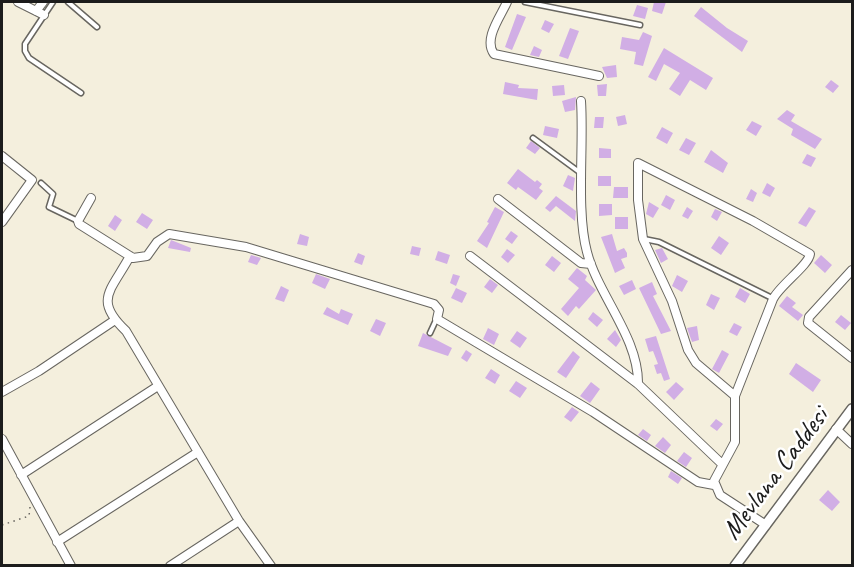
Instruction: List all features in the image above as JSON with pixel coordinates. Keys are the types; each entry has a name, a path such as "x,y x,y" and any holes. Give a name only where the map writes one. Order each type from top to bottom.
{"street":[{"path":"18,2 40,13 44,2"},
{"path":"507,2 490,39 490,48 494,54 599,76"},
{"path":"581,101 584,230 591,264 621,325 632,355 638,384"},
{"path":"2,156 32,180 2,222"},
{"path":"735,396 696,363 688,350 672,302 643,238 638,200 638,163 808,252 808,260 781,285 773,299 735,396 735,442 714,477 714,485 720,495 766,525"},
{"path":"91,198 78,221 83,228 130,256 140,259 147,256 157,242 169,234 246,247 435,304 439,310 437,319 584,407 698,482 714,485"},
{"path":"498,199 581,263 591,264"},
{"path":"130,256 107,299 107,310 126,331 239,521 271,566"},
{"path":"470,256 638,384 722,464"},
{"path":"852,270 808,320 812,328 852,358"},
{"path":"2,392 39,371 115,320"},
{"path":"21,475 158,386"},
{"name":"Mevlana Caddesi","path":"735,566 852,409"},
{"path":"837,429 852,444"},
{"path":"2,439 71,566"},
{"path":"57,542 198,452"},
{"path":"171,566 239,521"}],"lane":[{"path":"53,2 40,13 25,44 26,54 81,93"},
{"path":"68,2 97,27"},
{"path":"525,2 640,25"},
{"path":"532,138 583,174"},
{"path":"41,183 53,194 49,207 78,221"},
{"path":"643,238 659,242 773,299"},
{"path":"430,333 437,319"}],"path":[{"path":"2,525 29,516"}],"building":[{"path":"654,2 666,2 662,14 652,11"},
{"path":"637,5 648,8 645,19 633,16"},
{"path":"701,7 748,41 742,52 694,16"},
{"path":"517,14 526,17 512,50 505,47"},
{"path":"545,20 554,24 549,33 541,29"},
{"path":"570,28 579,31 568,59 559,56"},
{"path":"643,32 652,36 643,66 634,64 636,52 620,49 622,37 639,40"},
{"path":"534,46 542,50 539,57 530,55"},
{"path":"664,48 713,78 706,90 690,80 680,96 669,89 680,73 664,64 656,81 648,77"},
{"path":"616,65 617,77 607,78 602,67"},
{"path":"831,80 839,86 833,93 825,87"},
{"path":"505,82 519,85 518,88 538,89 537,100 503,94"},
{"path":"607,84 606,96 598,96 597,85"},
{"path":"564,85 565,95 553,96 552,86"},
{"path":"576,97 575,110 565,112 562,101"},
{"path":"787,110 795,115 791,121 822,139 815,149 791,135 793,129 777,119"},
{"path":"625,115 627,124 618,126 616,117"},
{"path":"595,117 604,117 603,128 594,128"},
{"path":"752,121 762,126 756,136 746,130"},
{"path":"545,126 559,129 557,138 543,135"},
{"path":"662,127 673,133 667,144 656,138"},
{"path":"686,138 696,143 689,155 679,150"},
{"path":"531,141 540,148 535,154 526,148"},
{"path":"599,148 611,149 611,158 599,158"},
{"path":"711,150 728,163 723,173 704,162"},
{"path":"807,154 816,158 811,167 802,163"},
{"path":"518,169 535,182 537,180 542,184 539,188 543,191 536,200 518,187 516,190 507,183"},
{"path":"568,175 575,178 573,191 563,186"},
{"path":"598,176 611,176 611,186 598,186"},
{"path":"767,183 775,188 770,197 762,193"},
{"path":"614,187 628,187 628,198 613,198"},
{"path":"751,189 757,193 753,202 746,199"},
{"path":"666,195 675,200 670,210 661,205"},
{"path":"556,196 576,211 575,221 556,206 550,212 545,208"},
{"path":"649,202 659,208 653,218 646,214"},
{"path":"599,204 612,204 612,215 599,216"},
{"path":"495,207 504,212 487,248 477,241 489,223 487,222"},
{"path":"687,207 693,211 688,219 682,216"},
{"path":"809,207 816,211 806,227 798,223"},
{"path":"715,209 722,212 717,221 711,217"},
{"path":"142,213 153,220 147,229 136,222"},
{"path":"115,215 122,220 115,231 108,226"},
{"path":"615,217 628,217 628,229 615,229"},
{"path":"511,231 518,236 512,244 505,239"},
{"path":"300,234 309,237 307,246 297,244"},
{"path":"612,234 617,251 624,248 627,253 627,257 621,259 625,268 615,273 601,237"},
{"path":"719,236 729,243 721,255 711,248"},
{"path":"171,240 191,248 190,252 168,248"},
{"path":"412,246 421,248 419,256 410,254"},
{"path":"662,248 668,259 661,263 655,250"},
{"path":"507,249 515,255 508,263 501,257"},
{"path":"438,251 450,255 447,264 435,260"},
{"path":"358,253 365,256 362,265 354,262"},
{"path":"251,255 261,258 257,265 248,262"},
{"path":"821,255 832,265 825,273 814,263"},
{"path":"552,256 561,263 554,272 545,265"},
{"path":"577,268 587,276 585,280 596,290 579,309 576,306 568,316 561,309 579,288 568,279"},
{"path":"316,274 330,279 325,289 312,283"},
{"path":"453,274 460,276 456,286 450,283"},
{"path":"677,275 688,281 682,292 672,286"},
{"path":"490,279 498,285 492,293 484,287"},
{"path":"632,280 636,289 624,295 619,286"},
{"path":"652,282 657,294 653,296 671,331 661,334 639,288"},
{"path":"281,286 289,290 284,302 275,299"},
{"path":"456,288 467,293 462,303 451,298"},
{"path":"740,288 750,294 745,303 735,297"},
{"path":"711,294 720,298 714,310 706,305"},
{"path":"787,296 796,303 792,307 803,315 798,321 779,306"},
{"path":"327,307 339,314 341,309 353,314 348,325 323,314"},
{"path":"593,312 603,320 597,327 588,319"},
{"path":"841,315 851,323 845,330 835,322"},
{"path":"376,319 386,323 380,336 370,331"},
{"path":"734,323 742,327 737,336 729,332"},
{"path":"697,326 699,340 692,342 687,328"},
{"path":"488,328 499,334 494,345 483,339"},
{"path":"615,330 621,340 616,347 607,339"},
{"path":"517,331 527,338 520,348 510,341"},
{"path":"423,333 452,348 448,356 418,346"},
{"path":"656,336 670,379 664,381 661,373 657,374 654,365 658,364 653,351 649,352 645,339"},
{"path":"466,350 472,354 467,362 461,358"},
{"path":"722,350 729,354 719,373 712,369"},
{"path":"573,351 580,357 566,378 557,372"},
{"path":"796,363 821,380 813,392 789,374"},
{"path":"491,369 500,375 495,384 485,378"},
{"path":"516,381 527,388 520,398 509,391"},
{"path":"591,382 600,389 590,403 580,396"},
{"path":"676,382 684,389 674,400 666,392"},
{"path":"572,407 579,412 571,422 564,417"},
{"path":"716,419 723,424 717,431 710,426"},
{"path":"643,429 651,435 647,441 638,435"},
{"path":"663,437 671,445 665,453 655,446"},
{"path":"684,452 692,458 686,467 677,461"},
{"path":"671,471 682,478 678,484 668,477"},
{"path":"828,490 840,502 832,511 819,500"}]}
